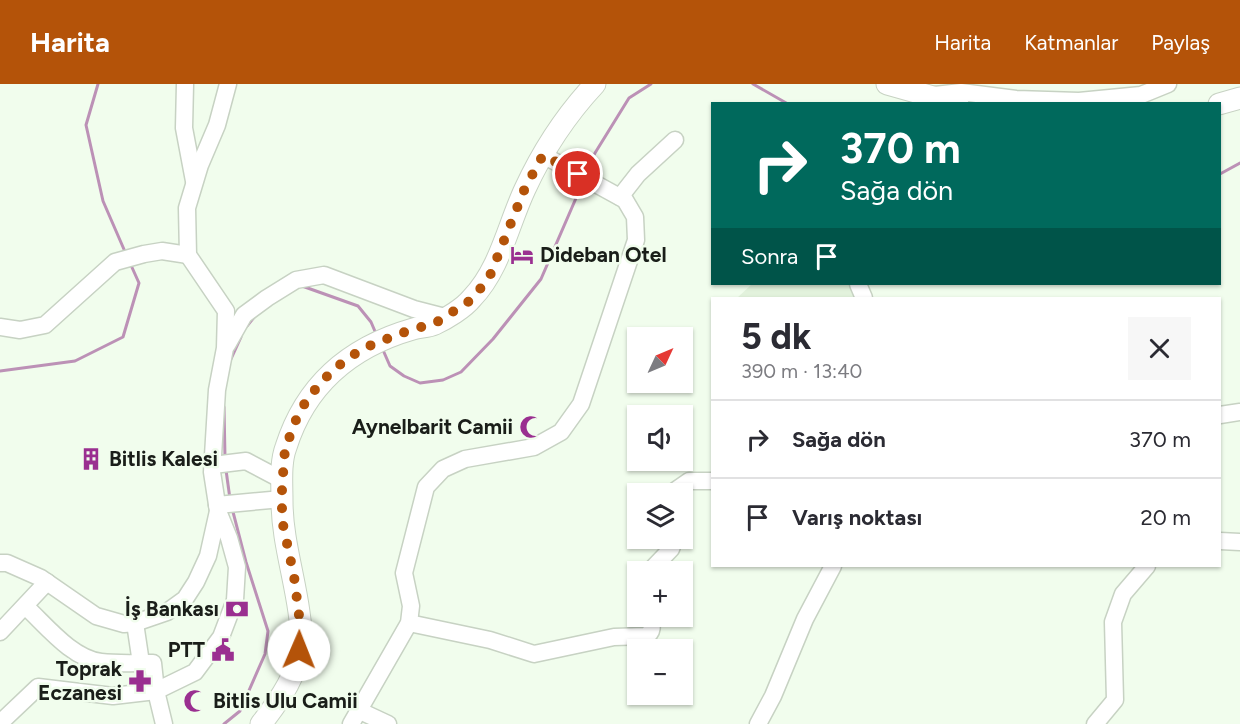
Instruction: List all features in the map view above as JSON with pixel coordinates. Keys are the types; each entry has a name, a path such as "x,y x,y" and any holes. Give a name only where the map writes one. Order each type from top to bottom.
{"main road":[{"path":"261,724 277,705 292,676 302,639 294,576 282,520 285,449 296,420 306,401 344,361 364,348 413,329 434,324 471,300 489,278 525,188 543,155 561,125 595,84"},
{"path":"887,84 950,102"},
{"path":"1221,103 1240,98"}],"street":[{"path":"185,84 184,128 194,182"},
{"path":"0,723 38,687 113,696 156,691 195,672 221,637 235,600 237,567 229,538 225,506 217,390 225,348 226,311 188,255 188,208 194,182 217,125 228,84"},
{"path":"928,96 961,92 1016,99 1079,102 1141,94 1168,84"},
{"path":"620,197 638,174 675,140"},
{"path":"388,724 355,717 409,623 411,606 404,573 426,487 444,469 465,459 534,447 561,432 581,404 636,240 635,217 625,200 543,155"},
{"path":"0,327 20,330 45,325 115,262 162,251 188,255"},
{"path":"225,348 244,315 296,280 324,275 414,309 445,317"},
{"path":"1221,415 1240,412"},
{"path":"221,464 246,462 282,489"},
{"path":"686,483 711,481"},
{"path":"225,506 282,489"},
{"path":"0,563 7,563 47,582 96,616 124,624 135,623 167,612 185,599 208,556 225,506"},
{"path":"1221,541 1240,542"},
{"path":"659,561 670,549"},
{"path":"758,724 773,696 805,620 832,567"},
{"path":"1095,724 1115,700 1113,622 1123,594 1146,567"},
{"path":"0,631 47,582"},
{"path":"25,606 69,647 84,656 99,662 153,663 156,691 164,724"},
{"path":"135,623 141,663"},
{"path":"409,623 490,640 534,654 614,637 645,636 651,631 651,627"}],"shaded area":[{"path":"751,285 850,285 855,297 738,297"}],"waterway":[{"path":"98,84 86,125 103,201 126,254"},
{"path":"586,173 595,153 629,98 651,84"},
{"path":"753,84 784,102"},
{"path":"1221,173 1240,163"},
{"path":"383,350 390,366 420,383 443,380 461,372 493,339 541,279 583,182"},
{"path":"0,371 75,361 123,337 139,283 130,263"},
{"path":"302,286 358,306 371,322 377,336"},
{"path":"247,326 256,315"},
{"path":"231,359 241,337"},
{"path":"224,407 225,457"},
{"path":"226,470 230,499"},
{"path":"224,724 240,711 265,654 268,631 232,508"}],"place":[{"name":"Dideban Otel","path":"522,255"},
{"name":"Aynelbarit Camii","path":"531,427"},
{"name":"Bitlis Kalesi","path":"91,459"},
{"name":"İş Bankası","path":"237,609"},
{"name":"PTT","path":"223,650"},
{"name":"Toprak Eczanesi","path":"140,681"},
{"name":"Bitlis Ulu Camii","path":"195,701"}],"route":[{"path":"299,650 302,639 294,576 282,520 282,487 285,449 306,401 322,381 344,361 364,348 413,329 434,324 471,300 489,278 525,188 543,155 578,174"}]}
